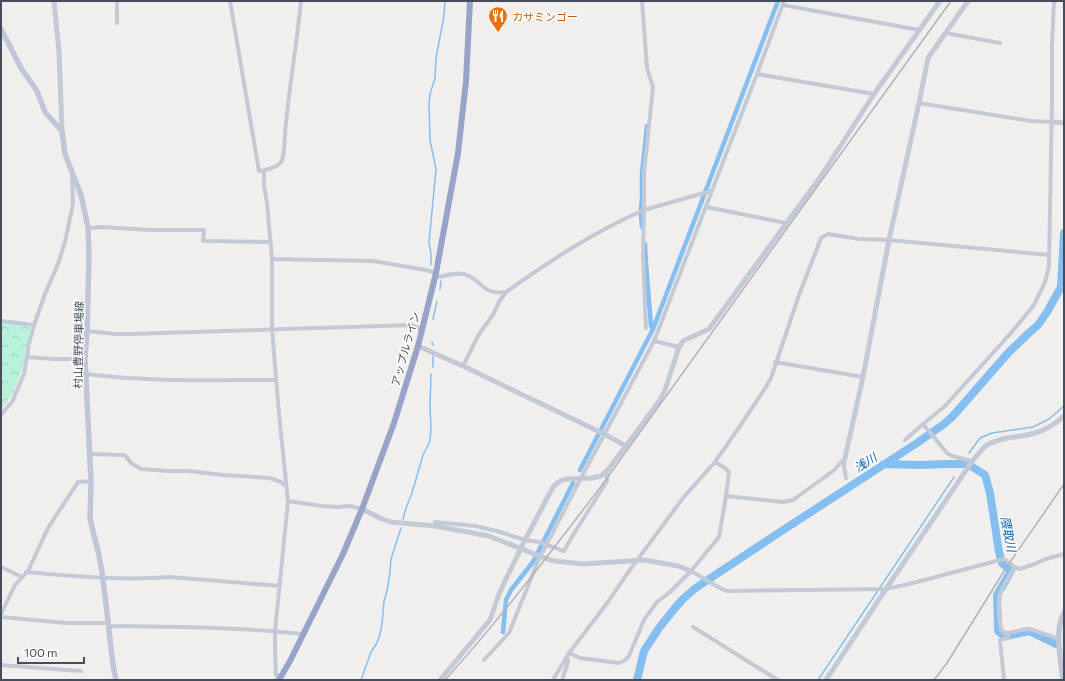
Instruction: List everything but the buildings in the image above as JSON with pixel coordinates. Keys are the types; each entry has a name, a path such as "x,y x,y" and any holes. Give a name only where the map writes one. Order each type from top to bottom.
{"highway":[{"name":"アップルライン","path":"279,680 343,554 362,509 394,423 418,346 436,276 458,154 466,81 470,1"}],"main road":[{"path":"1,29 21,68 37,91 45,112 62,131"},
{"name":"村山豊野停車場線","path":"62,131 65,154 81,195 88,228 89,257 85,359 91,481 90,519 99,554 103,578 116,680"},
{"path":"1063,680 1059,639 1062,632 1061,621 1064,613"}],"street":[{"path":"54,1 59,52 62,131"},
{"path":"117,1 117,23"},
{"path":"230,1 259,171 264,171 281,162 285,142 285,128 301,1"},
{"path":"642,1 647,68 653,87 644,174 643,255 646,328"},
{"path":"440,680 490,620 499,594 524,540 553,487 560,481 566,479 592,478 601,476 607,471 660,400 665,390 679,347 683,340 709,329 821,176 874,94 940,1"},
{"path":"846,478 844,466 845,458 863,377 889,240 928,58 968,1"},
{"path":"905,440 945,406 995,351 1034,305 1045,282 1049,266 1054,1"},
{"path":"484,660 509,633 546,545 603,434 654,341 783,3 919,30"},
{"path":"945,33 1000,43"},
{"path":"757,74 874,94"},
{"path":"919,103 1032,121 1064,123"},
{"path":"1,415 12,402 24,374 34,325 65,242 73,204 72,171"},
{"path":"264,171 264,185 272,259 272,330 278,414 288,501 274,631 276,675 279,680"},
{"path":"463,366 478,336 506,292 540,268 599,233 644,210 710,192"},
{"path":"706,207 786,223"},
{"path":"88,228 114,227 150,230 204,230 203,241 270,242"},
{"path":"553,680 566,657 683,498 715,462 766,388 771,378 821,238 828,234 859,239 889,240 1049,255"},
{"path":"272,259 373,262 426,270 436,276 460,274 472,278 488,291 506,292"},
{"path":"1,321 34,325"},
{"path":"87,331 131,334 412,325 422,330"},
{"path":"654,341 679,347"},
{"path":"418,346 463,366 626,446"},
{"path":"27,357 85,359"},
{"path":"776,362 863,377"},
{"path":"86,374 107,377 160,379 276,380"},
{"path":"826,680 971,462 986,446 998,439 1034,433 1046,429 1064,416"},
{"path":"923,425 947,453 971,462"},
{"path":"90,454 125,455 131,463 141,469 168,472 189,471 270,478 281,482 287,487"},
{"path":"726,496 783,502 793,500 833,471 845,458"},
{"path":"569,653 580,658 619,664 629,656 644,620 657,602 670,592 691,571 719,537 729,472 715,462"},
{"path":"435,526 436,522 475,526 497,531 524,540 540,542 564,551 607,481 607,471"},
{"path":"91,481 78,482 48,528 28,571 15,585 1,616 66,623 274,631 303,634"},
{"path":"288,501 322,506 350,506 362,509 391,522 435,526 489,536 554,561 583,564 644,560 678,566 691,571 697,576 727,591 886,589 1004,559 1019,569 1026,568 1046,559 1064,554"},
{"path":"1,567 22,577"},
{"path":"1009,635 1004,633 1001,629 998,602 1000,594 1015,567"},
{"path":"26,572 103,578 170,577 280,586"},
{"path":"693,627 778,680"},
{"path":"1004,680 1000,640 1008,638 1009,635 1026,629 1059,639"},
{"path":"562,680 568,662 566,657"},
{"path":"1,665 81,671"}],"green space":[{"path":"1,322 29,326 31,328 19,379 11,395 1,409"}],"waterway":[{"path":"431,265 429,243 436,169 430,140 429,103 435,78 436,58 444,16 445,1"},
{"path":"580,470 653,329 778,1"},
{"path":"641,209 642,173 647,126"},
{"path":"641,215 642,227"},
{"name":"浅川","path":"637,680 644,651 659,628 675,608 697,587 917,443 953,416 1008,353 1038,325 1047,312 1061,287 1064,233"},
{"path":"645,244 651,326 653,329"},
{"path":"440,289 441,281"},
{"path":"433,319 437,301"},
{"path":"433,354 433,367"},
{"path":"403,519 423,455 430,441 431,374"},
{"path":"969,453 980,438 992,433 1033,427 1049,419 1064,406"},
{"name":"隈取川","path":"884,464 966,464 985,475 990,493 999,552 1002,563 1011,571 997,595 998,631 1006,636 1029,631 1056,644"},
{"path":"818,680 954,477"},
{"path":"503,632 506,600 511,590 533,562 573,483"},
{"path":"361,680 371,652 377,643 380,634 391,559 401,528"}],"railway":[{"path":"445,680 506,609 602,485 951,1"},
{"path":"934,680 947,663 1006,568 1064,484"}],"place":[{"name":"カサミンゴー","path":"498,33"}]}
